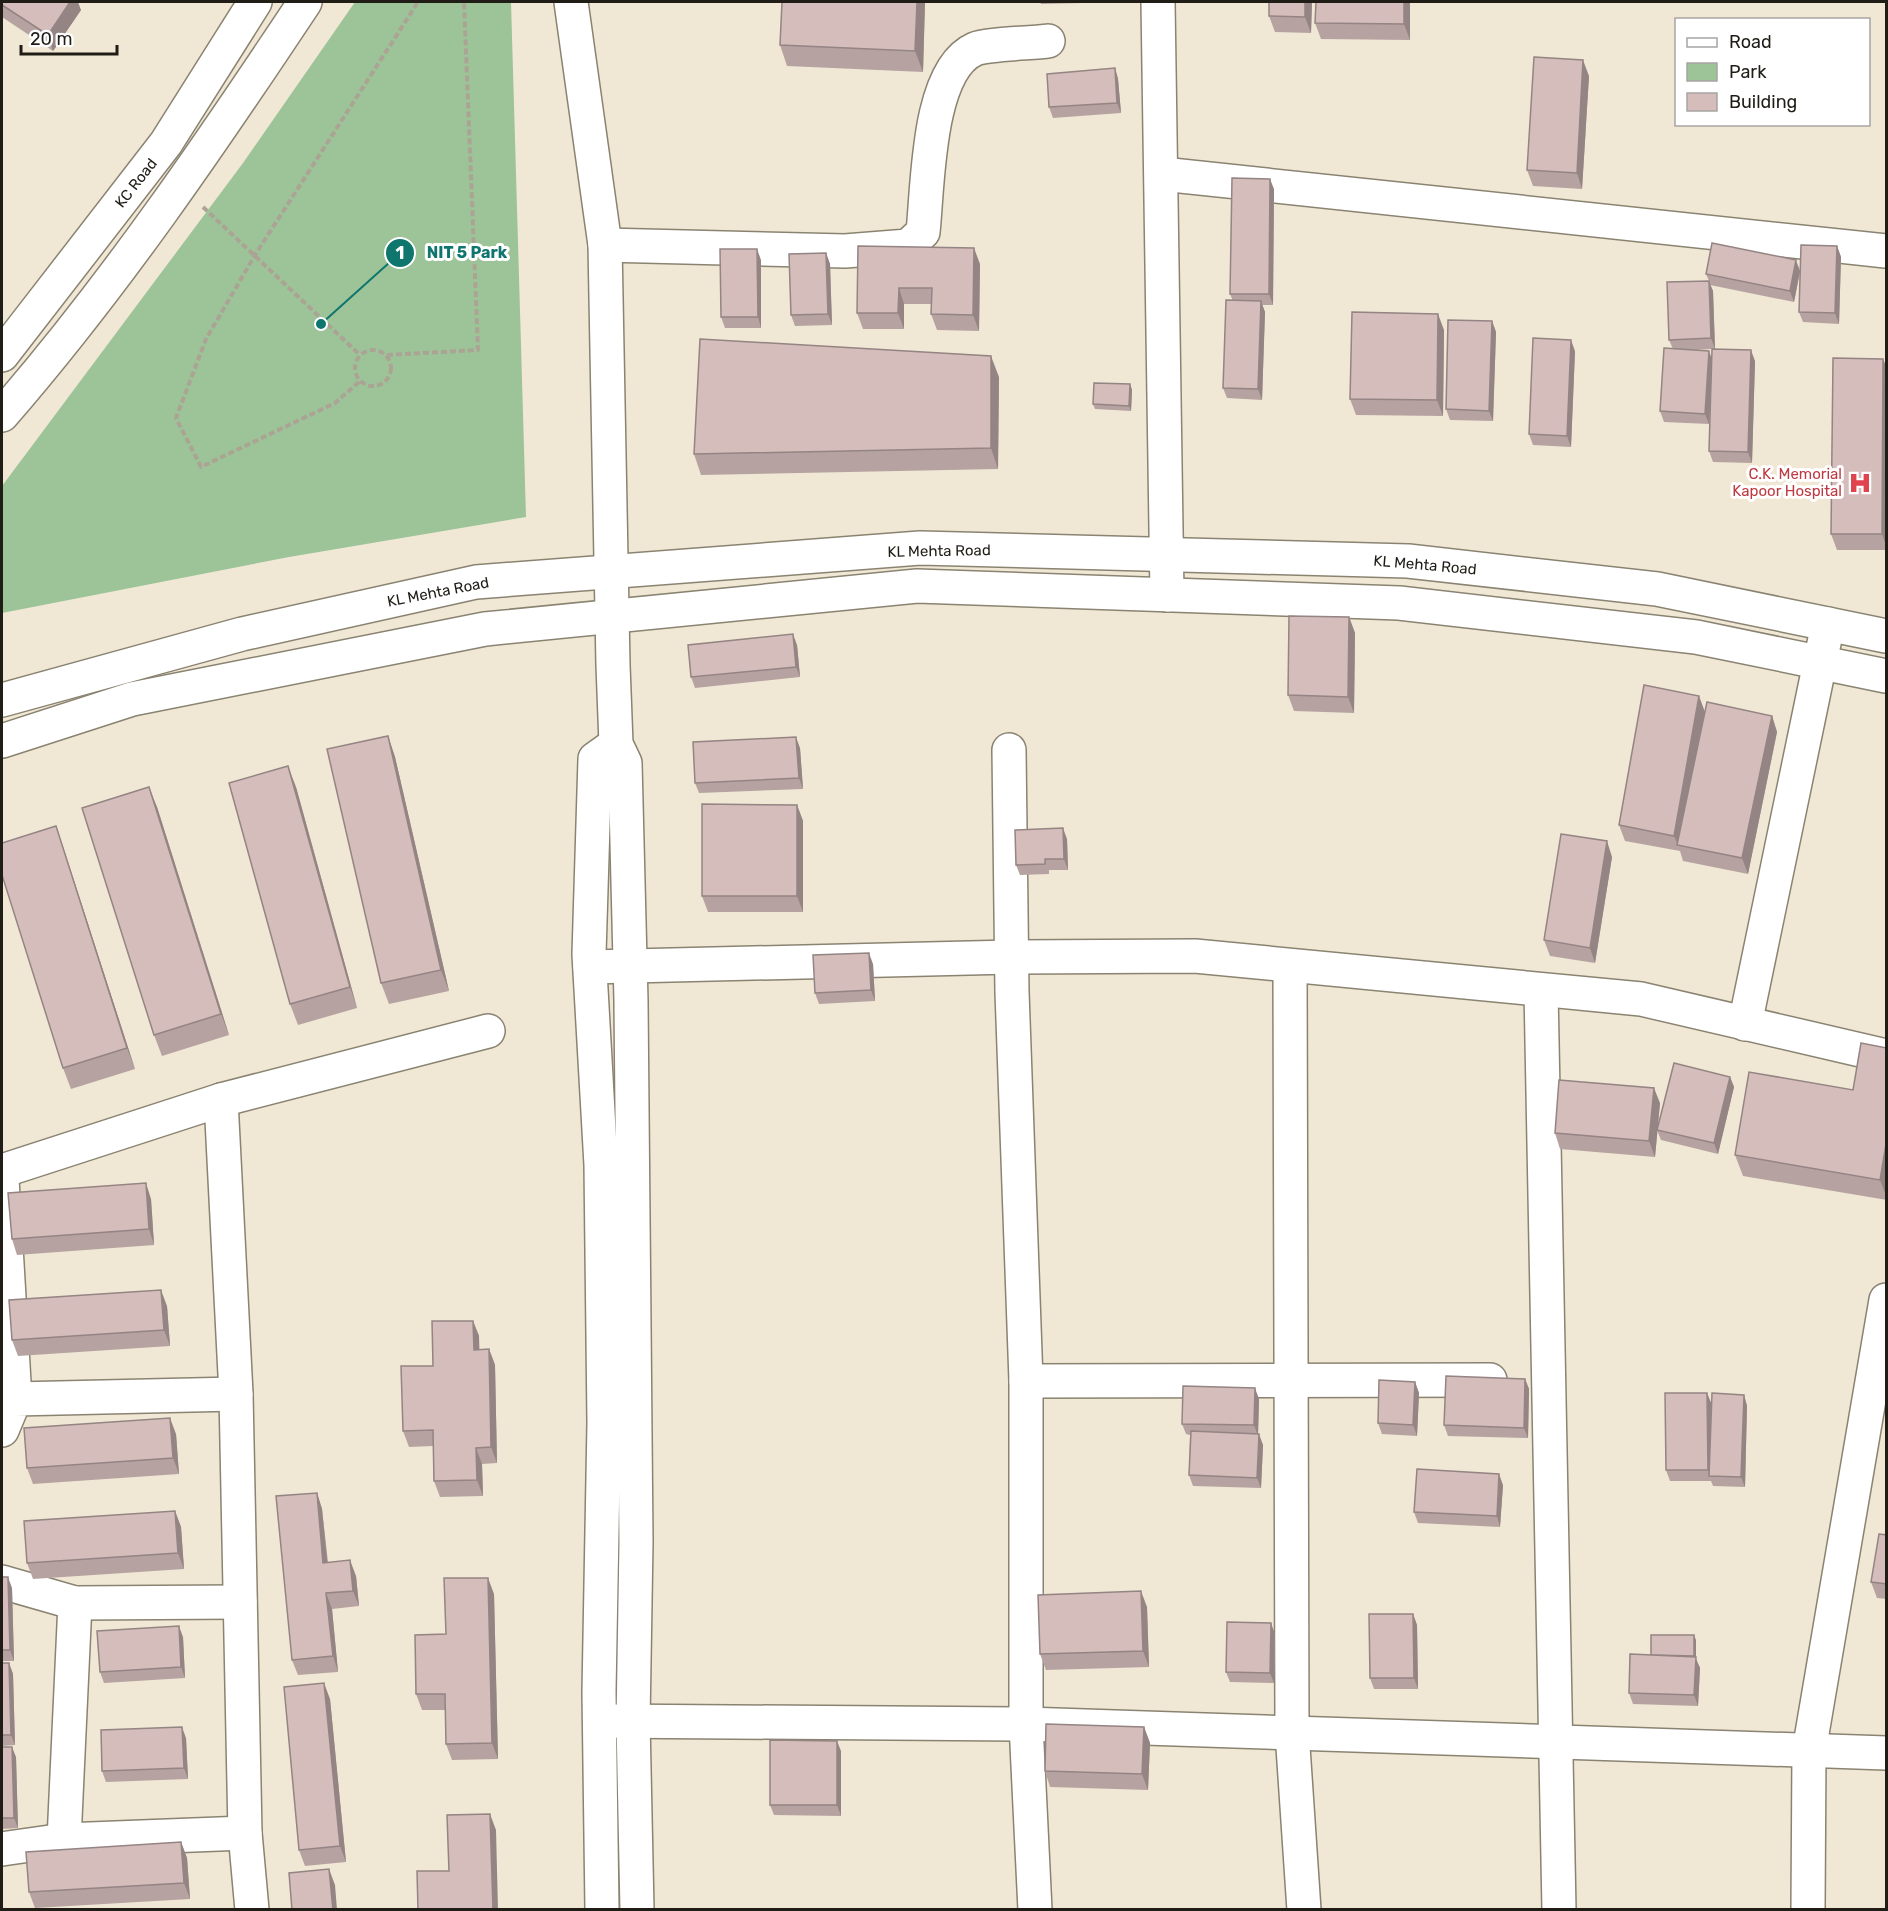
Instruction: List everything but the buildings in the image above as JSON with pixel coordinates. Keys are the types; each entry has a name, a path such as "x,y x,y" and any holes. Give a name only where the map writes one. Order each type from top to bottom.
{"street":[{"name":"KC Road","path":"2,355 166,143 255,2"},
{"path":"2,416 60,348 180,187 305,2"},
{"path":"571,2 605,245 611,616 616,744 625,763 636,1542 633,1721 637,1910"},
{"path":"1158,2 1167,595"},
{"path":"605,245 845,250 908,246 923,232 936,111 950,71 975,49 1048,41"},
{"path":"1162,174 1887,251"},
{"name":"KL Mehta Road","path":"2,700 242,634 476,582 920,548 1408,561 1656,589 1887,636"},
{"path":"2,741 132,699 485,629 917,586 1399,603 1696,637 1887,676"},
{"path":"1745,1024 1828,624"},
{"path":"602,1910 599,1721 604,1423 601,1165 590,968 595,759 616,744"},
{"path":"1009,750 1011,957 1026,1381 1026,1724 1035,1910"},
{"path":"590,968 1011,957 1195,956 1641,999 1887,1056"},
{"path":"1290,966 1292,1731 1304,1910"},
{"path":"1541,990 1558,1910"},
{"path":"2,1171 221,1100 488,1031"},
{"path":"221,1100 236,1394 245,1833 252,1910"},
{"path":"2,1179 15,1399 2,1430"},
{"path":"1808,1910 1809,1751 1874,1443 1887,1300"},
{"path":"1026,1381 1549,1380"},
{"path":"15,1399 236,1394"},
{"path":"2,1582 75,1604 240,1602"},
{"path":"64,1840 75,1604"},
{"path":"599,1721 1026,1724 1292,1731 1887,1753"},
{"path":"2,1849 64,1840 245,1833"}],"path":[{"path":"359,381 335,403 201,467 176,418 206,339 255,255 418,2"},
{"path":"387,355 392,369 387,382 373,387 359,381 354,368 360,355 374,350 387,355 478,350 464,2"},
{"path":"180,187 360,355"}],"green space":[{"path":"355,2 511,2 526,517 289,557 2,613 2,486 243,163"}],"place":[{"name":"NIT 5 Park","path":"321,324"},
{"name":"C.K. Memorial Kapoor Hospital","path":"1860,483"}]}
